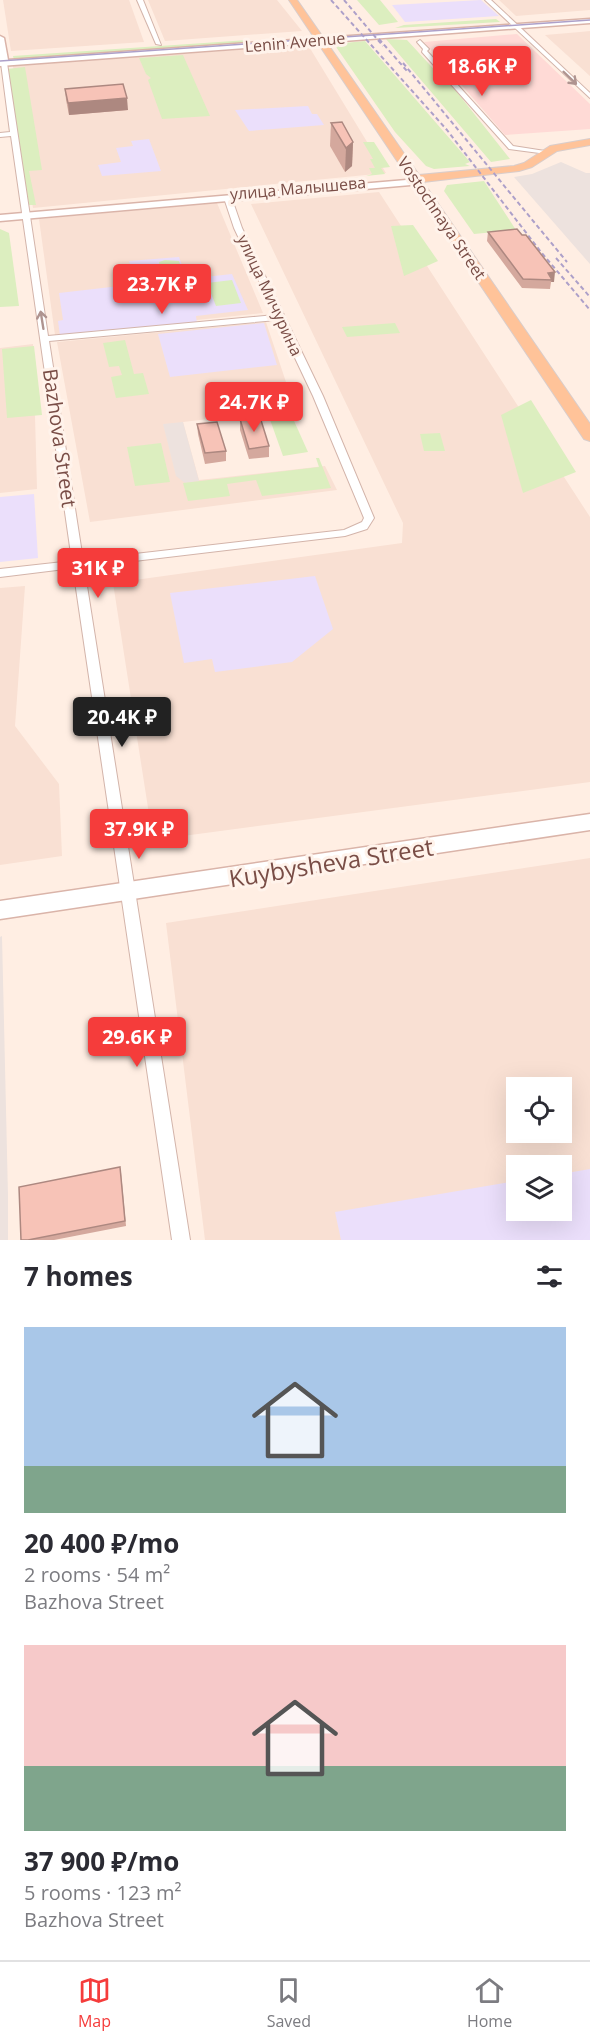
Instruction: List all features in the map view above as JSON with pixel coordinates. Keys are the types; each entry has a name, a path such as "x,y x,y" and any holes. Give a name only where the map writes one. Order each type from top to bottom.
{"main road":[{"name":"Vostochnaya Street","path":"293,0 590,436"},
{"name":"Lenin Avenue","path":"2,58 590,19"},
{"name":"Lenin Avenue","path":"2,58 159,44 319,37"},
{"name":"Bazhova Street","path":"0,38 2,58"},
{"name":"улица Малышева","path":"25,214 519,173 536,167 562,150 590,143"},
{"name":"улица Малышева","path":"25,214 228,198 515,169 528,165 545,153 562,146 590,143"},
{"path":"0,216 25,214"},
{"name":"Kuybysheva Street","path":"0,910 590,822"}],"street":[{"path":"140,0 159,44"},
{"path":"488,0 590,96"},
{"path":"420,42 426,49 424,51 511,148 545,153"},
{"name":"Bazhova Street","path":"2,58 181,1240"},
{"path":"0,135 13,134"},
{"name":"улица Мичурина","path":"78,564 345,533 368,524 369,519 322,406 238,228 228,198"},
{"path":"46,339 280,317"},
{"path":"0,573 78,564"}],"shaded area":[{"path":"3,0 129,0 144,42 11,51"},
{"path":"148,0 277,0 302,31 165,41"},
{"path":"481,0 499,16 405,22 392,5"},
{"path":"499,0 590,0 590,10 516,16"},
{"path":"590,31 590,76 545,35 580,32"},
{"path":"517,34 590,104 590,129 505,135 424,42"},
{"path":"308,45 386,173 33,208 13,66"},
{"path":"308,106 312,114 317,114 324,125 249,131 235,110"},
{"path":"149,139 161,171 102,176 98,165 121,162 116,148 133,146 131,141"},
{"path":"561,162 590,173 590,264 514,177 532,174"},
{"path":"379,192 590,517 590,782 153,840 113,583 402,543 403,523 251,204"},
{"path":"217,203 263,313 55,335 39,219"},
{"path":"179,257 187,279 232,274 248,310 196,316 197,323 60,336 58,321 63,320 59,293 137,284 129,261"},
{"path":"266,322 295,409 183,422 199,480 325,466 337,490 90,522 57,342"},
{"path":"264,323 277,365 170,377 158,334"},
{"path":"33,344 37,489 0,493 0,348"},
{"path":"183,422 199,481 185,483 176,476 163,424"},
{"path":"34,494 38,558 0,562 0,497"},
{"path":"315,576 333,629 292,662 215,672 212,659 184,663 170,593"},
{"path":"25,586 15,726 59,784 62,856 0,865 0,588"},
{"path":"590,858 590,1240 205,1240 166,923"},
{"path":"2,936 8,1240 0,1240 0,937"},
{"path":"590,1169 590,1240 341,1240 335,1212 506,1183 506,1221 572,1221 572,1172"}],"green space":[{"path":"357,0 380,0 398,22 379,25"},
{"path":"496,19 500,22 395,28 404,25"},
{"path":"386,39 407,40 441,77 445,77 510,159 491,162"},
{"path":"248,40 249,44 14,60 13,56"},
{"path":"365,41 470,162 465,164 470,166 434,169 426,166 395,132 334,44"},
{"path":"183,55 210,116 162,119 148,80 151,78 146,74 139,58"},
{"path":"25,67 42,170 29,171 36,205 29,205 7,69"},
{"path":"363,142 374,142 390,167 381,168 385,174 366,176 372,174 369,168 375,168 370,159 373,159"},
{"path":"484,181 516,230 474,234 444,191 447,185"},
{"path":"413,225 438,261 404,276 391,226"},
{"path":"0,229 9,233 19,306 0,307"},
{"path":"179,261 185,278 170,281 162,278 159,262"},
{"path":"232,280 241,303 216,306 207,283"},
{"path":"395,323 400,333 347,337 342,327"},
{"path":"125,340 134,374 143,373 149,394 116,398 111,377 122,375 119,366 109,367 103,343"},
{"path":"34,346 42,415 7,418 2,349"},
{"path":"531,400 576,472 523,493 501,415"},
{"path":"290,412 308,452 283,456 268,414"},
{"path":"440,433 445,451 424,451 420,434"},
{"path":"161,443 170,482 135,486 127,447"},
{"path":"316,458 319,458 331,488 262,496 256,480 227,484 230,496 188,501 183,483 319,467"}],"building":[{"path":"123,84 127,98 68,103 65,89"},
{"path":"342,122 353,142 346,148 331,123"},
{"path":"517,229 522,235 526,235 555,272 548,273 552,280 523,279 488,232"},
{"path":"260,417 269,446 249,449 240,419"},
{"path":"217,422 226,451 205,453 197,424"},
{"path":"120,1167 125,1221 21,1240 19,1187"}],"tram line":[{"path":"0,61 590,20"}],"railway":[{"path":"331,0 447,130 541,252 590,310"},
{"path":"344,0 383,46"},
{"path":"379,39 407,71"},
{"path":"403,63 567,262"},
{"path":"556,258 590,297"}]}
